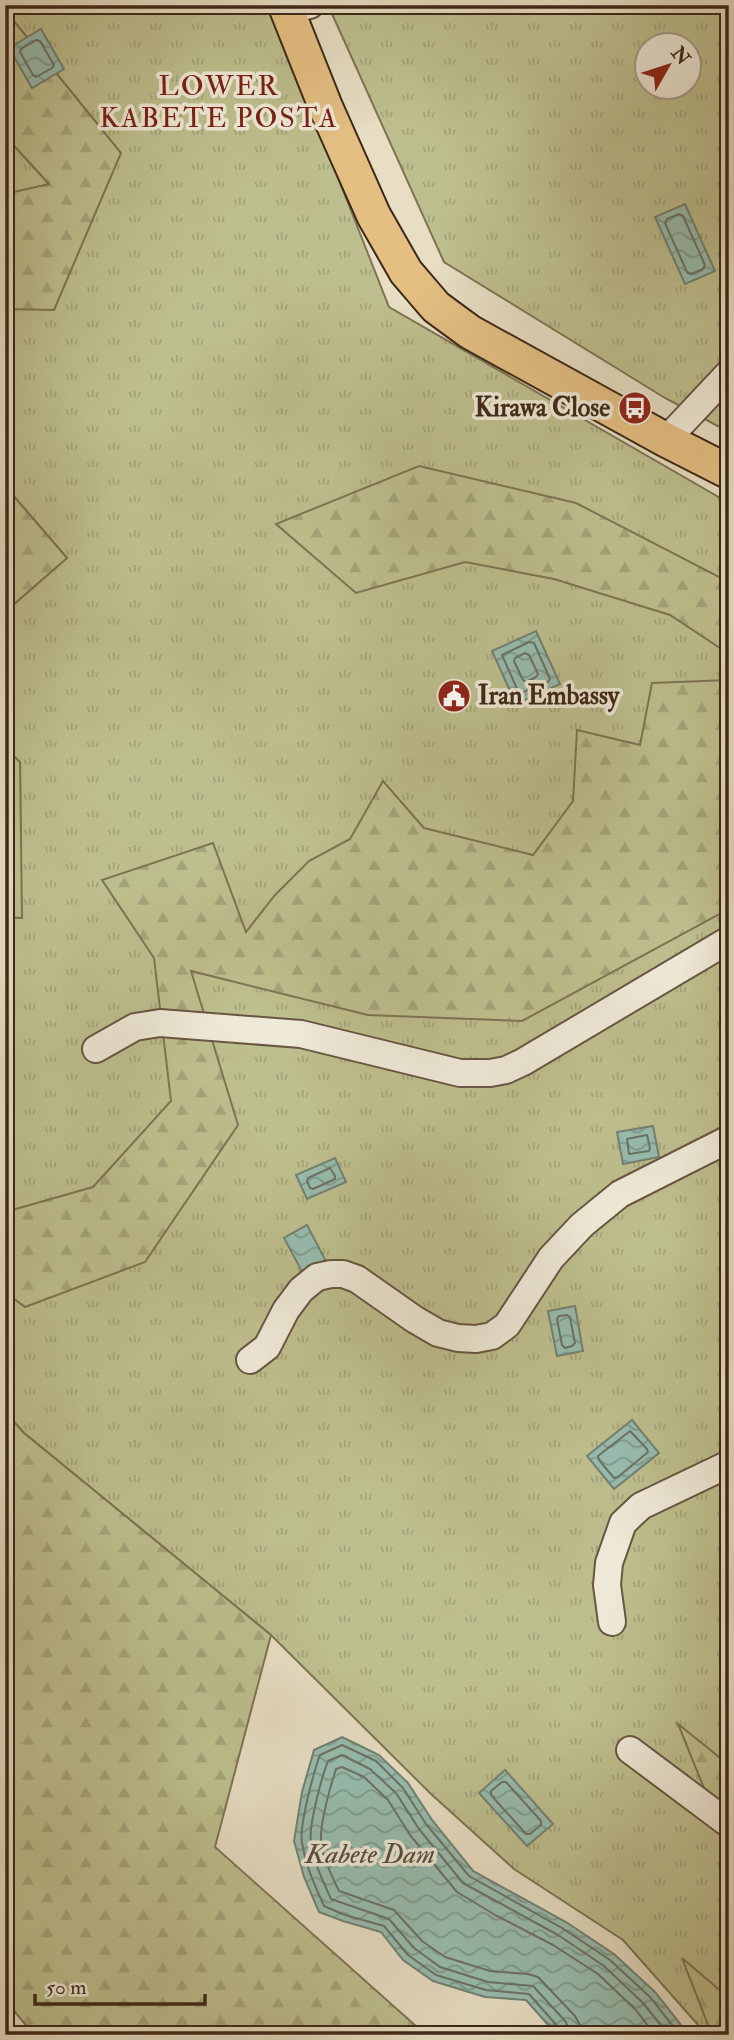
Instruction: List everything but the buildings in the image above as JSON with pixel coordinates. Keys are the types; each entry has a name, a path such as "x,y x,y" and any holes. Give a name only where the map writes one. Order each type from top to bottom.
{"main road":[{"path":"294,7 327,108 374,216 406,272 419,289 436,307 470,332 729,472"}],"street":[{"path":"666,440 729,373"},
{"path":"96,1049 135,1027 160,1023 301,1034 460,1073 490,1073 506,1070 523,1062 729,940"},
{"path":"250,1360 267,1347 286,1310 302,1290 317,1277 331,1273 357,1279 438,1333 458,1338 492,1336 507,1325 551,1258 591,1217 620,1194 729,1139"},
{"path":"612,1622 607,1586 609,1563 623,1523 641,1506 729,1464"},
{"path":"630,1750 729,1825"}],"green space":[{"path":"5,5 270,5 389,307 729,503 729,2035 707,2035 623,1940 514,1869 431,1794 271,1635 24,1433 5,1412 5,917 21,918 20,763 5,748 5,612 67,558 5,486"},
{"path":"328,5 729,5 729,432 665,398 444,262"},
{"path":"5,10 121,153 54,310 5,309 5,194 49,184 5,136"},
{"path":"419,466 576,503 729,582 729,654 670,615 554,579 465,562 356,593 276,524"},
{"path":"5,486 67,558 5,612"},
{"path":"729,680 729,909 522,1021 368,1015 191,971 238,1125 145,1262 25,1307 5,1292 5,1212 93,1187 171,1101 154,958 102,880 213,843 246,932 275,895 309,861 350,839 383,781 424,828 533,855 573,801 577,730 640,745 652,683"},
{"path":"5,748 20,762 22,918 5,917"},
{"path":"5,1412 24,1433 271,1635 215,1847 426,2035 34,2035 5,2000"},
{"path":"678,1724 729,1765 729,1850"},
{"path":"682,1958 729,1998 729,2035 712,2035"}],"water":[{"path":"41,29 64,69 32,88 9,48"},
{"path":"685,204 715,271 685,284 655,217"},
{"path":"536,631 560,684 516,704 492,651"},
{"path":"653,1126 659,1157 623,1164 617,1132"},
{"path":"335,1158 346,1182 307,1199 296,1175"},
{"path":"307,1225 329,1267 306,1279 284,1238"},
{"path":"575,1306 583,1351 557,1356 548,1311"},
{"path":"632,1420 659,1453 614,1489 587,1456"},
{"name":"Kabete Dam","path":"342,1737 379,1755 408,1783 432,1820 473,1871 566,1922 614,1954 655,1992 689,2035 557,2035 526,2000 485,1997 433,1981 403,1960 381,1932 319,1912 304,1877 294,1841 302,1792 314,1750"},
{"path":"505,1770 553,1824 527,1846 479,1793"}],"place":[{"name":"Kirawa Close","path":"635,408"},
{"name":"Iran Embassy","path":"454,696"}],"district":[{"name":"LOWER KABETE POSTA","path":"219,102"}]}
